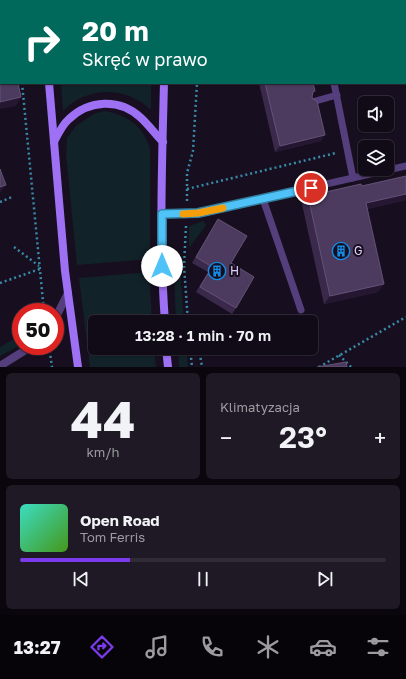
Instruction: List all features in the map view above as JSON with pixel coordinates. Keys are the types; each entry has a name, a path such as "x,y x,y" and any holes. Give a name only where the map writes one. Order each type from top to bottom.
{"main road":[{"path":"49,84 68,293 78,367"},
{"path":"164,84 162,286 164,315"},
{"path":"54,142 69,118 91,105 101,103 110,103 125,108 139,116 163,142"},
{"path":"167,355 168,367"}],"street":[{"path":"63,303 68,293"},
{"path":"3,366 19,355"}],"lane":[{"path":"334,84 353,178"},
{"path":"312,102 337,95"},
{"path":"162,214 198,213 406,166"},
{"path":"263,199 300,310"}],"path":[{"path":"22,84 43,303"},
{"path":"187,189 340,152"},
{"path":"0,202 12,197"},
{"path":"14,246 40,268"},
{"path":"0,283 40,268"},
{"path":"319,367 406,317"},
{"path":"50,355 52,367"},
{"path":"191,355 192,367"},
{"path":"200,355 202,367"},
{"path":"339,355 351,367"}],"shaded area":[{"path":"61,84 151,84 151,110 141,102 130,97 118,93 107,92 95,93 83,97 63,111"},
{"path":"104,111 120,115 133,123 143,134 150,149 150,259 77,265 66,154 67,138 76,126 94,114"},
{"path":"203,221 206,225 189,248 189,226"},
{"path":"180,269 183,315 176,315 174,270"},
{"path":"149,272 152,315 88,315 88,351 79,278"},
{"path":"12,340 12,350 0,356 0,347"},
{"path":"89,355 155,355 156,367 90,367"},
{"path":"178,355 187,355 188,367 179,367"}],"building":[{"path":"0,84 18,84 21,97 0,102"},
{"path":"265,84 313,84 315,91 313,92 312,97 317,101 325,135 280,146"},
{"path":"0,169 6,185 0,187"},
{"name":"G","path":"406,176 406,194 366,203 384,284 330,296 308,196"},
{"name":"H","path":"218,219 247,236 231,263 254,277 236,308 200,287 212,267 196,257"},
{"path":"346,362 347,367 317,367"}],"slow traffic":[{"path":"183,214 198,213 223,208"}],"place":[{"name":"G","path":"341,251"},
{"name":"H","path":"217,271"}],"route":[{"path":"162,266 162,214 198,213 311,188"}]}
